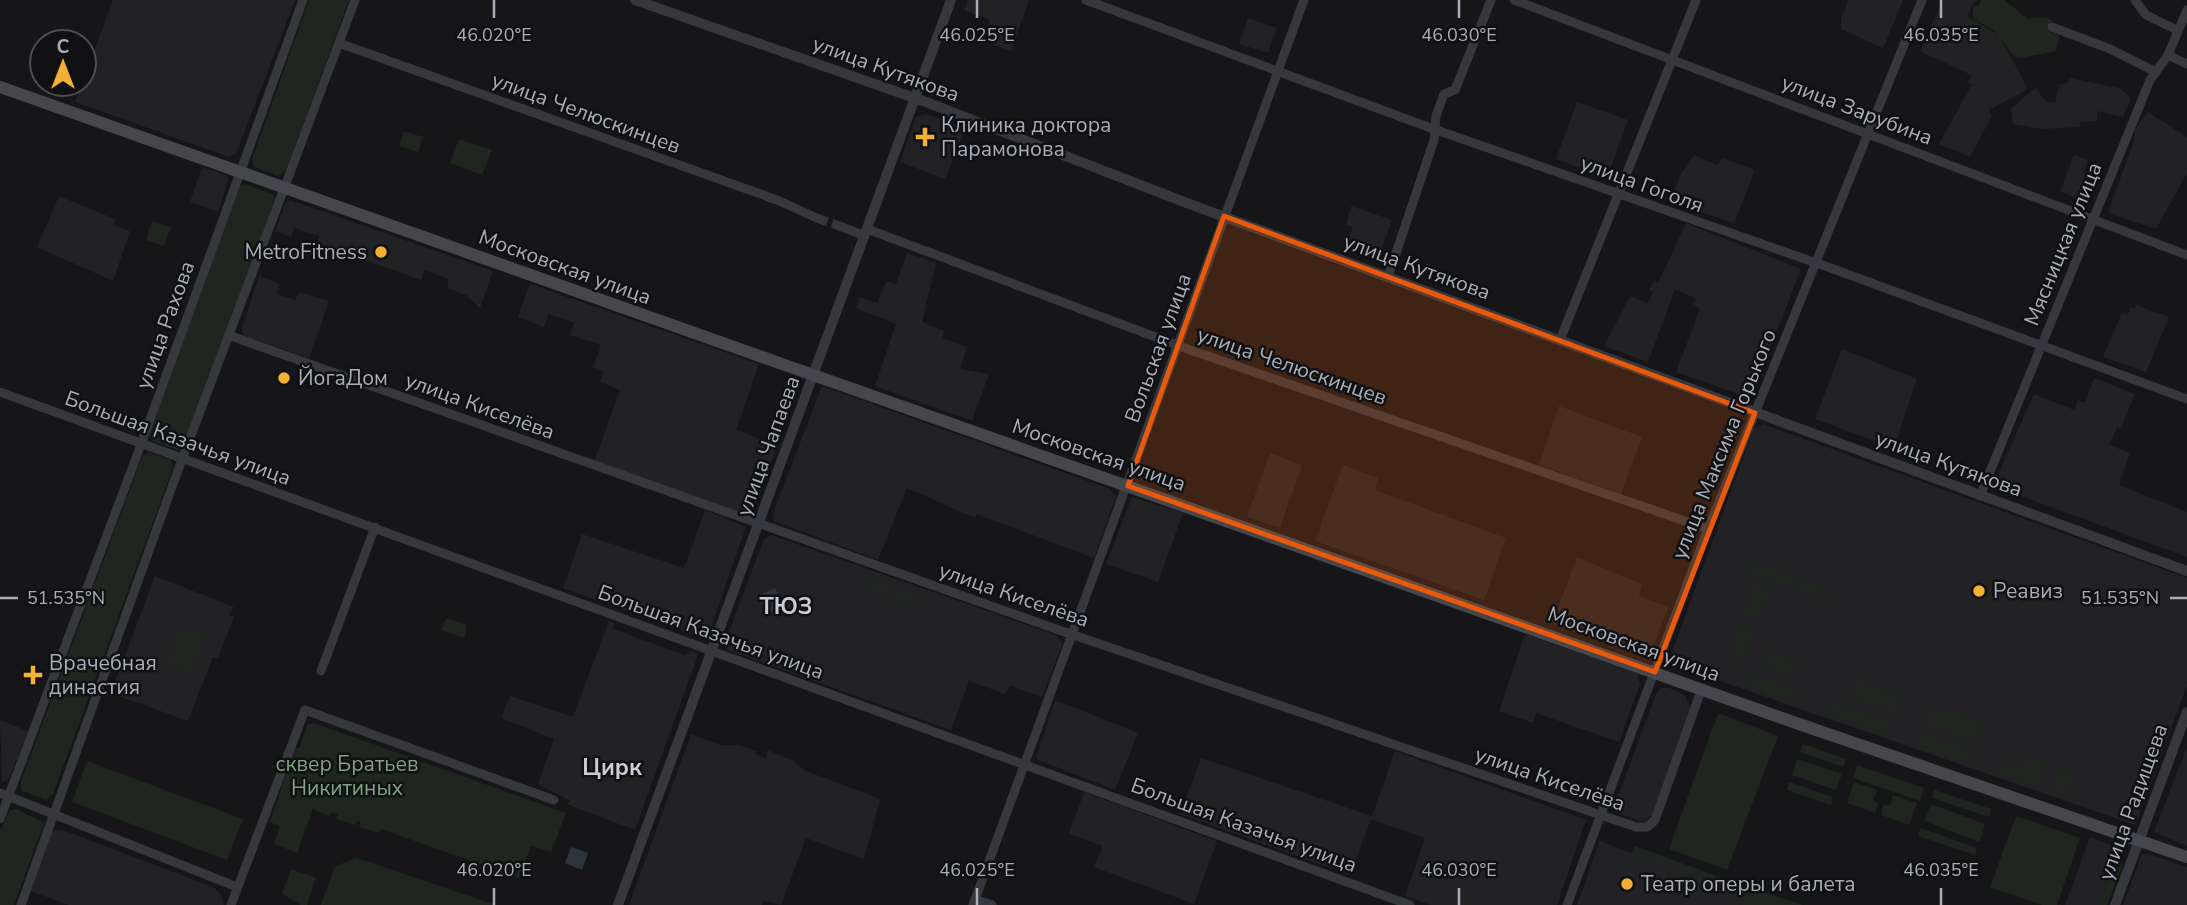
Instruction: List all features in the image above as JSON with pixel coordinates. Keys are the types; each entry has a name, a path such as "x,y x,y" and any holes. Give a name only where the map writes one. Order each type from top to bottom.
{"main road":[{"name":"Московская улица","path":"0,87 814,376 2187,857"}],"street":[{"name":"улица Рахова","path":"0,819 4,795 142,443 303,0"},
{"path":"21,905 183,458 355,0"},
{"name":"улица Кутякова","path":"635,0 915,99 1388,277 2187,571"},
{"name":"улица Чапаева","path":"618,905 951,0"},
{"name":"улица Гоголя","path":"1086,0 1436,130 2187,399"},
{"name":"Вольская улица","path":"974,902 1304,0"},
{"path":"1388,277 1436,130 1436,116 1444,94 1455,90 1491,0"},
{"name":"улица Зарубина","path":"1514,0 2187,255"},
{"path":"1560,340 1696,0"},
{"name":"улица Максима Горького","path":"1567,905 1708,529 1922,0"},
{"path":"2135,0 2146,15 2177,30"},
{"name":"Мясницкая улица","path":"1980,496 2092,219 2156,72 2168,55 2187,10"},
{"path":"2052,27 2133,59 2156,72"},
{"name":"улица Челюскинцев","path":"339,43 764,196 819,219"},
{"path":"2168,55 2187,64"},
{"name":"улица Челюскинцев","path":"837,225 866,232 1178,345 1708,529"},
{"name":"улица Киселёва","path":"231,336 1074,634 1636,827 1647,827 1655,820 1702,688"},
{"name":"Большая Казачья улица","path":"0,392 1410,905"},
{"path":"321,671 375,527"},
{"path":"232,905 305,710 554,800"},
{"name":"улица Радищева","path":"2115,905 2187,712"},
{"path":"4,795 237,887"},
{"path":"974,902 992,905"}],"highlighted area":[{"path":"1224,216 1755,413 1655,672 1128,486"}],"shaded area":[{"path":"113,0 295,0 236,154 229,157 75,102 76,98 98,98 98,40"},
{"path":"968,0 1029,0 1011,51 987,42 989,19 964,10"},
{"path":"1849,0 1903,0 1883,48 1841,29 1841,18"},
{"path":"1939,0 1978,0 1974,2 1967,16 1999,35 2028,89 1989,110 1992,116 1970,157 1939,144 1972,84 1968,83 1971,75 1920,51 1941,4"},
{"path":"1248,18 1277,28 1268,53 1239,44"},
{"path":"2070,78 2119,88 2129,95 2130,102 2123,117 2097,111 2097,121 2080,122 2080,127 2041,129 2013,124 2011,108 2036,88 2046,102 2055,102 2060,84 2068,83"},
{"path":"1577,102 1628,120 1607,178 1556,159"},
{"path":"2148,112 2187,137 2187,173 2156,229 2110,214 2109,209 2134,141 2135,129"},
{"path":"926,114 965,128 945,179 900,162 916,117"},
{"path":"1694,155 1718,165 1722,158 1755,170 1734,223 1670,202 1680,176"},
{"path":"2074,155 2088,160 2083,173 2094,178 2084,202 2060,191"},
{"path":"202,167 225,175 228,179 218,212 190,202"},
{"path":"59,196 115,219 114,225 130,231 113,281 37,247"},
{"path":"290,200 493,271 480,308 466,295 447,288 449,279 425,270 421,280 317,243 319,236 295,228 291,237 275,231 285,204"},
{"path":"1351,206 1392,220 1379,256 1347,244 1353,227 1346,225"},
{"path":"1686,223 1801,269 1754,389 1748,395 1744,396 1676,372 1700,309 1693,304 1695,298 1675,289 1648,362 1604,346 1630,296 1647,303 1653,292 1649,290 1654,281 1658,283"},
{"path":"907,253 936,263 922,322 944,331 942,338 967,347 960,369 989,374 972,421 875,386 896,324 856,308 859,297 877,303 886,281 896,284"},
{"path":"259,276 280,284 277,294 295,300 299,292 329,301 309,358 245,336 241,331"},
{"path":"530,284 759,364 736,430 778,445 754,509 743,513 594,462 620,390 600,382 604,371 593,367 601,345 570,335 574,323 549,314 544,327 518,317"},
{"path":"2136,305 2169,317 2146,372 2103,357 2122,313 2128,315 2131,307 2135,309"},
{"path":"1842,349 1917,379 1894,448 1815,419"},
{"path":"2094,378 2135,394 2121,428 2117,427 2109,445 2130,453 2119,485 2187,512 2187,557 1999,488 1995,481 2034,394 2074,410 2078,400 2085,403"},
{"path":"822,386 1110,489 1116,497 1094,558 977,514 975,518 907,488 878,560 774,521 773,513"},
{"path":"1559,406 1642,437 1621,494 1539,465"},
{"path":"1763,424 2187,578 2187,685 2135,825 1668,663 1754,428"},
{"path":"1270,453 1302,465 1280,528 1247,517"},
{"path":"1343,465 1378,478 1375,490 1506,538 1484,600 1315,541"},
{"path":"1132,497 1183,513 1158,582 1106,564"},
{"path":"705,510 746,527 708,635 698,637 563,588 582,534 684,568"},
{"path":"771,535 1056,635 1063,643 1042,697 1010,686 1005,694 969,681 951,730 727,650 725,642 764,539"},
{"path":"1577,557 1642,584 1639,596 1668,607 1653,647 1647,653 1642,655 1552,624"},
{"path":"155,576 234,607 229,615 234,617 218,658 213,657 188,721 111,693"},
{"path":"775,588 784,606 767,614 758,596"},
{"path":"609,621 615,623 613,629 685,655 692,651 698,655 635,830 566,804 571,801 538,784 554,739 501,718 510,696 573,717"},
{"path":"1525,634 1637,673 1640,684 1619,742 1536,713 1533,723 1499,711"},
{"path":"1661,688 1669,688 1686,696 1691,712 1652,815 1644,822 1615,812 1614,807 1656,694"},
{"path":"1055,700 1138,733 1115,790 1036,759"},
{"path":"0,720 28,731 9,779 2,782"},
{"path":"691,734 720,745 739,745 756,751 755,754 765,758 768,750 795,762 804,770 880,799 864,859 806,838 781,905 764,901 762,905 629,905"},
{"path":"2187,747 2187,846 2154,832"},
{"path":"1395,751 1586,820 1557,905 1431,905 1405,896 1425,838 1371,819 1350,875 1180,814 1201,758 1372,816"},
{"path":"1084,792 1217,841 1194,904 1094,867 1103,846 1069,834"},
{"path":"63,830 213,887 220,893 224,905 69,905 30,891 52,832"},
{"path":"2090,837 2111,845 2118,854 2099,905 2065,905"},
{"path":"1600,841 1631,853 1635,846 1747,887 1740,905 1577,905"},
{"path":"571,847 588,853 582,870 565,863"},
{"path":"2147,853 2187,867 2187,905 2123,905 2142,854"}],"green space":[{"path":"309,0 349,0 286,170 278,176 254,167 252,159"},
{"path":"1981,0 2004,0 2028,19 2046,17 2051,20 2051,32 2060,36 2056,51 2020,58 2014,56 1994,30 1973,19 1973,7 1979,6"},
{"path":"404,131 423,137 418,152 399,146"},
{"path":"459,139 492,150 482,175 450,163"},
{"path":"244,184 273,194 275,199 184,448 178,450 152,441 149,435 239,186"},
{"path":"152,221 171,227 164,246 146,240"},
{"path":"148,452 171,460 173,468 53,794 46,800 21,790 21,781 142,457"},
{"path":"1748,562 1831,591 1828,599 1745,571"},
{"path":"863,580 923,600 919,606 863,586"},
{"path":"1754,584 1768,589 1757,620 1743,615"},
{"path":"446,618 467,625 464,638 441,630"},
{"path":"1740,625 1754,630 1743,660 1730,655"},
{"path":"181,627 205,636 192,671 167,663"},
{"path":"1766,652 1797,663 1792,676 1762,665"},
{"path":"1748,674 1795,690 1792,701 1745,684"},
{"path":"1855,681 1899,696 1893,712 1850,697"},
{"path":"1829,702 1889,723 1886,734 1826,712"},
{"path":"1933,706 1982,723 1976,741 1927,724"},
{"path":"1718,713 1778,736 1727,870 1669,849"},
{"name":"сквер Братьев Никитиных","path":"314,723 566,813 551,852 531,846 519,878 381,829 379,833 359,827 361,822 357,821 355,825 336,819 338,814 331,812 329,816 314,810 314,806 297,853 274,844 280,826 270,822 294,750 300,746 308,724"},
{"path":"1923,734 1971,751 1967,762 1919,745"},
{"path":"1803,744 1846,759 1843,767 1800,752"},
{"path":"2029,758 2046,764 2038,786 1995,772 1999,761 2025,770"},
{"path":"1797,759 1842,774 1836,790 1792,775"},
{"path":"87,761 243,819 227,860 72,802"},
{"path":"1857,765 1924,788 1920,801 1853,778"},
{"path":"2059,768 2076,774 2070,789 2051,789"},
{"path":"1789,782 1833,797 1831,805 1787,790"},
{"path":"1854,782 1877,790 1873,800 1878,803 1875,813 1847,803"},
{"path":"1934,790 1991,809 1989,817 1932,798"},
{"path":"1893,795 1917,803 1909,825 1881,815 1884,804 1890,806"},
{"path":"1931,804 1985,824 1980,842 1924,821"},
{"path":"16,809 44,823 14,905 0,905 0,831 10,810"},
{"path":"2016,816 2080,838 2057,905 2042,905 1990,887"},
{"path":"1921,828 1977,848 1975,855 1918,836"},
{"path":"1639,848 1694,868 1689,873 1636,855"},
{"path":"2118,854 2123,865 2107,905 2099,905"},
{"path":"357,858 494,905 321,905 335,866"},
{"path":"291,869 316,878 307,905 301,905 282,894"},
{"path":"1701,871 1725,880 1723,885 1708,889 1695,884"},
{"path":"1747,887 1803,905 1740,905"}],"tunnel":[{"path":"819,219 837,225"}],"place":[{"name":"Клиника доктора Парамонова","path":"925,137"},
{"name":"MetroFitness","path":"381,252"},
{"name":"ЙогаДом","path":"284,378"},
{"name":"Реавиз","path":"1979,591"},
{"name":"Врачебная династия","path":"33,675"},
{"name":"Театр оперы и балета","path":"1627,884"}],"district":[{"name":"ТЮЗ","path":"786,606"},
{"name":"Цирк","path":"612,767"}]}
